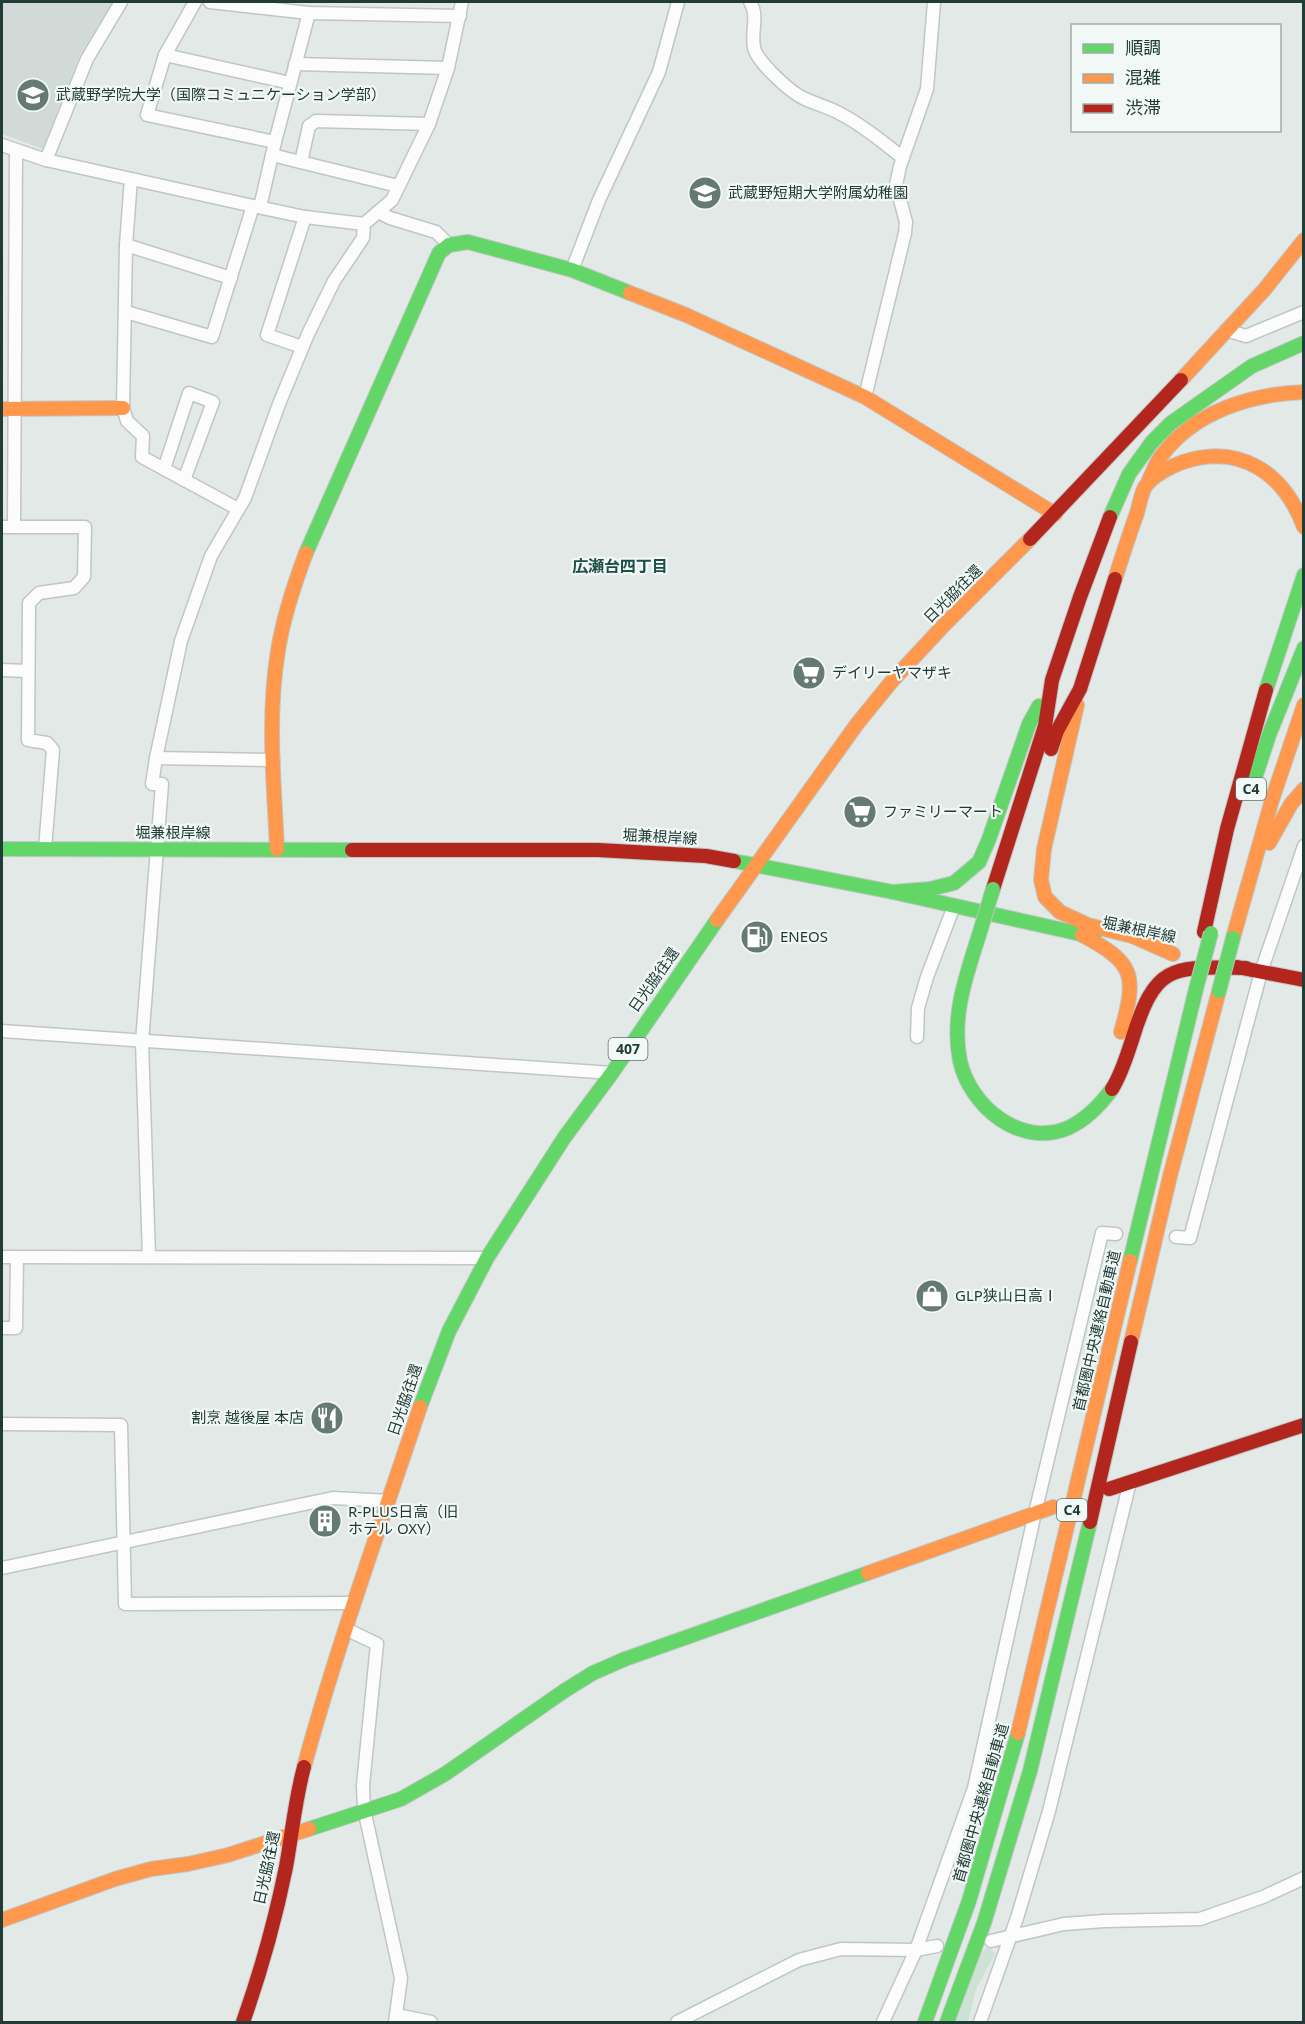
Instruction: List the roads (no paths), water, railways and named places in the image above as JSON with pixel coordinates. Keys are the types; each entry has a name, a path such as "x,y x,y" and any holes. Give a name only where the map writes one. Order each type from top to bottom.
{"main road":[{"name":"日光脇往還","path":"243,2022 264,1962 292,1834 300,1783 317,1719 354,1603 428,1383 450,1331 487,1258 564,1138 612,1073 673,982 856,723 944,625 1055,514 1264,290 1304,240"},
{"path":"277,849 273,759 274,685 278,650 286,615 307,548 440,253 449,245 468,242 572,270 686,315 865,397 1055,514"},
{"path":"893,892 930,889 954,883 979,862 1029,724 1052,680 1084,585 1129,474 1171,423 1232,378 1252,366 1304,343"},
{"path":"1195,407 1256,385 1295,379 1304,380"},
{"path":"1173,954 1132,936 1088,925 1060,912 1045,897 1041,880 1044,849 1072,733 1080,689 1145,487 1161,456 1174,441 1195,425 1219,412 1251,399 1304,392"},
{"path":"8,409 123,408"},
{"path":"1145,487 1163,471 1182,462 1206,456 1229,456 1258,466 1281,482 1301,514 1304,527"},
{"path":"1208,933 1243,766 1304,575"},
{"name":"C4","path":"1208,933 1269,735 1304,648"},
{"path":"1052,680 1045,726 999,891 985,937 959,1004 956,1038 960,1061 968,1084 984,1109 1003,1123 1026,1130 1051,1133 1072,1126 1094,1111 1122,1072 1147,1000 1165,976 1182,970 1246,968"},
{"path":"999,891 1057,731 1080,689"},
{"name":"C4","path":"947,2022 984,1923 1030,1771 1170,1176 1272,800 1304,705"},
{"path":"1250,878 1291,804 1304,789"},
{"name":"堀兼根岸線","path":"2,849 598,850 706,856 893,892 1082,935 1304,980"},
{"name":"首都圏中央連絡自動車道","path":"925,2022 965,1917 1010,1764 1046,1623 1149,1176 1208,933"},
{"path":"1082,935 1106,947 1121,960 1131,976 1127,1012 1107,1071"},
{"path":"985,937 973,1000 969,1046 970,1064 988,1097 996,1104 1019,1116 1037,1118"},
{"path":"1067,1113 1077,1107 1098,1084"},
{"path":"1109,1489 1304,1425"},
{"path":"2,1920 115,1879 151,1869 228,1855 401,1798 445,1774 593,1672 1053,1507"}],"street":[{"path":"45,160 87,59 122,2"},
{"path":"195,2 165,55 147,115 275,142"},
{"path":"210,2 309,13 460,16"},
{"path":"149,1257 142,1042 162,784 152,784 181,641 211,556 245,498 302,347 334,281 363,238 364,224 392,200 429,124 448,68 462,2"},
{"path":"572,270 599,200 659,72 678,2"},
{"path":"750,2 755,16 753,40 755,51 766,65 794,92 838,113 877,137 903,158"},
{"path":"865,397 905,233 906,222 896,185 927,89 934,2"},
{"path":"126,312 212,337 272,155 309,13"},
{"path":"165,55 290,83"},
{"path":"295,64 448,68"},
{"path":"302,162 309,126 316,121 429,124"},
{"path":"2,145 45,160 305,217 364,224"},
{"path":"16,151 8,409 8,527 84,527 84,578 74,588 39,593 29,603 28,740 47,743 53,750 45,849"},
{"path":"272,155 398,186"},
{"path":"131,179 126,245 123,408 127,421 143,436 142,457 238,509"},
{"path":"378,212 436,232 449,245"},
{"path":"302,347 267,336 305,217"},
{"path":"126,245 231,278"},
{"path":"1226,330 1246,336 1304,312"},
{"path":"164,469 189,393 213,402 184,480"},
{"path":"2,670 27,670"},
{"path":"156,758 273,759"},
{"path":"1176,1238 1190,1238 1261,972 1304,846"},
{"path":"916,1037 918,1008 954,906"},
{"path":"2,1031 612,1073"},
{"path":"883,2022 916,1950 974,1788 1035,1513 1102,1233 1116,1234"},
{"path":"2,1257 487,1258"},
{"path":"2,1328 16,1328 17,1258"},
{"path":"2,1424 121,1425 125,1604 354,1603"},
{"path":"980,2022 1010,1938 1049,1811 1130,1482"},
{"path":"2,1568 333,1498 389,1501"},
{"path":"346,1629 377,1644 363,1785 364,1809 401,1978 396,2019 432,2022"},
{"path":"991,1941 1065,1924 1200,1919 1263,1897 1304,1878"},
{"path":"677,2022 799,1960 841,1949 916,1950 937,1946"}],"place":[{"name":"武蔵野学院大学（国際コミュニケーション学部）","path":"33,95"},
{"name":"武蔵野短期大学附属幼稚園","path":"705,193"},
{"name":"デイリーヤマザキ","path":"809,673"},
{"name":"ファミリーマート","path":"860,812"},
{"name":"ENEOS","path":"757,937"},
{"name":"GLP狭山日高Ⅰ","path":"932,1296"},
{"name":"割烹 越後屋 本店","path":"327,1418"},
{"name":"R-PLUS日高（旧 ホテル OXY）","path":"325,1521"}],"district":[{"name":"広瀬台四丁目","path":"620,566"}]}
